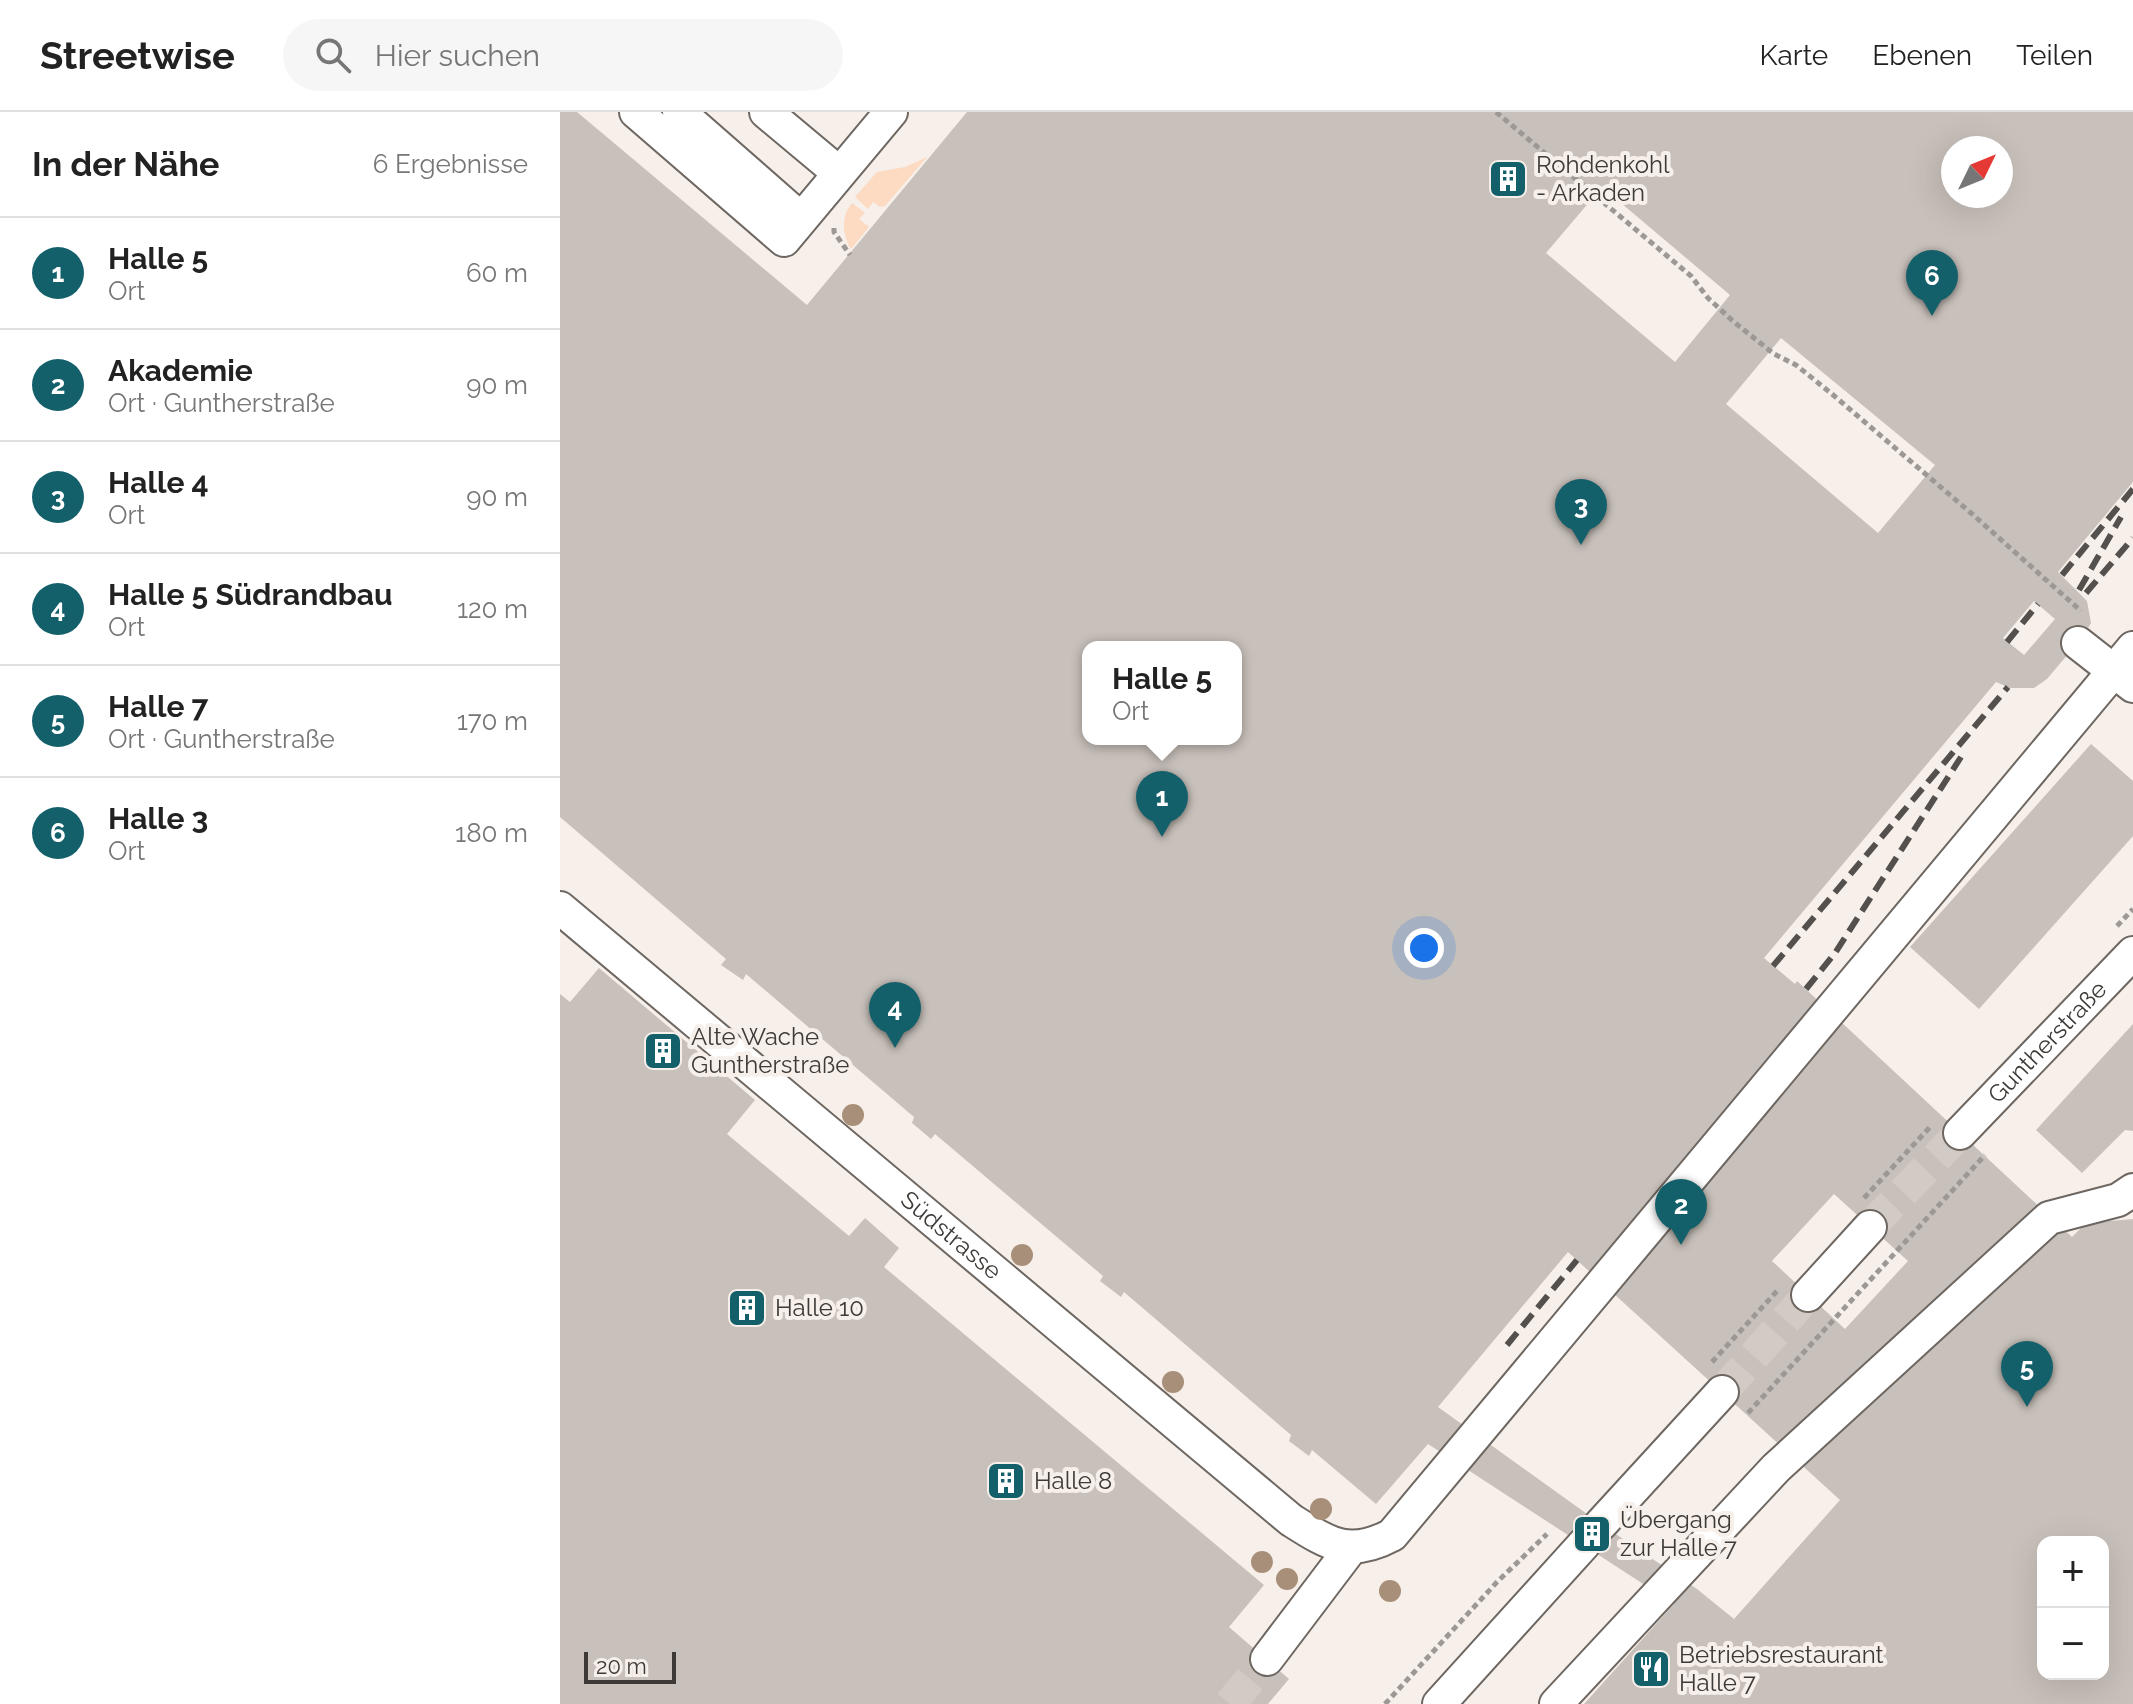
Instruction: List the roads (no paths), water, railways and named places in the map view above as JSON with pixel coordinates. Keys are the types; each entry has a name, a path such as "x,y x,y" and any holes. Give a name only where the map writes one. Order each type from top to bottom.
{"street":[{"path":"636,112 793,229"},
{"path":"679,112 793,229"},
{"path":"766,112 839,173"},
{"path":"793,229 888,113"},
{"path":"1267,1659 1351,1548 1373,1545 1392,1535 2126,668 2080,628"},
{"name":"Südstrasse","path":"560,908 1291,1520 1326,1542 1351,1548"},
{"name":"Guntherstraße","path":"1949,1126 2122,942"},
{"path":"1556,1704 1776,1468 2049,1218 2118,1200 2133,1190"},
{"path":"1794,1292 1867,1213"},
{"path":"1439,1704 1593,1534 1714,1380"}],"tunnel":[{"path":"1870,1227 1960,1133"},
{"path":"1722,1392 1808,1295"},
{"path":"1230,1704 1267,1659"}],"railway":[{"path":"2062,575 2133,489"},
{"path":"2079,590 2121,517"},
{"path":"2086,593 2133,538"},
{"path":"2007,642 2038,604"},
{"path":"1773,966 2008,687"},
{"path":"1806,989 1835,953 1961,757"},
{"path":"1507,1345 1577,1260"}],"place":[{"name":"Rohdenkohl - Arkaden","path":"1508,179"},
{"name":"Halle 3","path":"1932,316"},
{"name":"Halle 4","path":"1581,545"},
{"name":"Halle 5","path":"1162,837"},
{"name":"Halle 5 Südrandbau","path":"895,1048"},
{"name":"Alte Wache Guntherstraße","path":"663,1051"},
{"name":"Akademie","path":"1681,1245"},
{"name":"Halle 10","path":"747,1308"},
{"name":"Halle 7","path":"2027,1407"},
{"name":"Halle 8","path":"1006,1481"},
{"name":"Übergang zur Halle 7","path":"1592,1534"},
{"name":"Betriebsrestaurant Halle 7","path":"1651,1669"}]}
